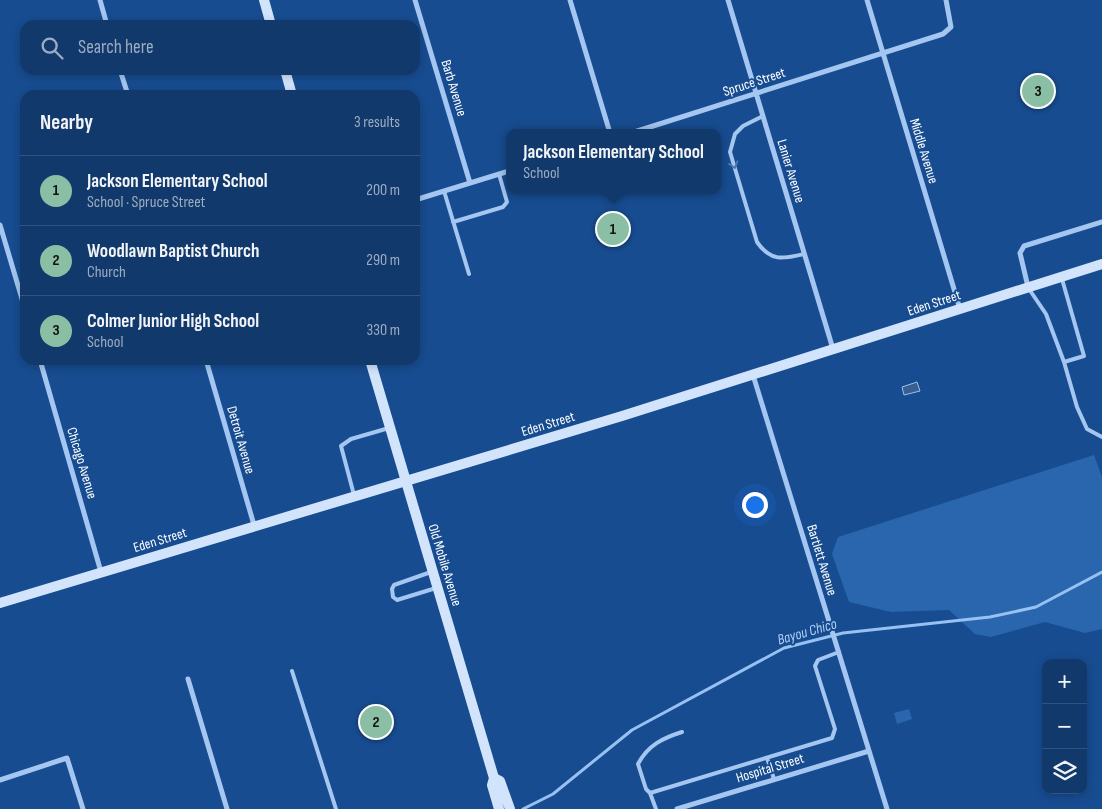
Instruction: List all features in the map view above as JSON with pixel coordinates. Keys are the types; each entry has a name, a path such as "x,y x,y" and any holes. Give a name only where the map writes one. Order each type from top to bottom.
{"street":[{"path":"100,0 106,20"},
{"path":"264,0 270,20"},
{"name":"Barb Avenue","path":"416,0 470,183"},
{"path":"570,0 609,129"},
{"name":"Lanier Avenue","path":"728,0 833,349"},
{"name":"Middle Avenue","path":"867,0 960,309"},
{"name":"Spruce Street","path":"644,129 944,34 949,31 951,21 946,0"},
{"path":"122,75 126,90"},
{"path":"286,75 291,90"},
{"path":"420,198 506,172"},
{"path":"1028,287 1020,253 1024,246 1102,222"},
{"path":"0,225 20,292"},
{"name":"Eden Street","path":"0,603 754,375 1102,264"},
{"name":"Chicago Avenue","path":"41,365 101,572"},
{"name":"Detroit Avenue","path":"207,365 254,525"},
{"name":"Old Mobile Avenue","path":"371,365 494,778 492,785 499,809"},
{"name":"Bartlett Avenue","path":"754,375 887,809"},
{"path":"188,678 227,809"},
{"name":"Hospital Street","path":"677,809 869,751"},
{"path":"0,780 67,758 83,809"},
{"name":"Old Mobile Avenue","path":"494,778 500,781 510,809"}],"lane":[{"path":"763,116 743,126 735,134 730,145 730,152 757,242 764,253 778,258 804,254"},
{"path":"453,222 503,207 506,202 499,174"},
{"path":"444,191 469,274"},
{"path":"1061,277 1084,356 1064,362"},
{"path":"1028,287 1046,314 1064,362 1077,407 1088,429 1102,437"},
{"path":"354,495 340,446 351,439 390,428"},
{"path":"433,572 394,585 392,588 393,598 397,600 438,587"},
{"path":"650,793 832,738 835,735 835,729 815,666 818,660 838,652"},
{"path":"292,671 336,809"},
{"path":"656,809 650,793 646,789 638,764 644,753 662,739 682,732"},
{"path":"767,758 774,779"}],"shaded area":[{"path":"917,382 920,391 904,395 902,387"},
{"path":"1094,455 1102,477 1102,629 1085,633 1045,622 991,637 975,634 949,610 891,612 849,602 832,554 838,537"},
{"path":"909,709 912,719 897,724 894,713"}],"waterway":[{"name":"Bayou Chico","path":"523,809 553,794 632,730 784,648 843,633 990,617 1036,607 1102,572"}],"place":[{"name":"Colmer Junior High School","path":"1038,91"},
{"name":"Jackson Elementary School","path":"613,229"},
{"name":"Woodlawn Baptist Church","path":"376,722"}]}
